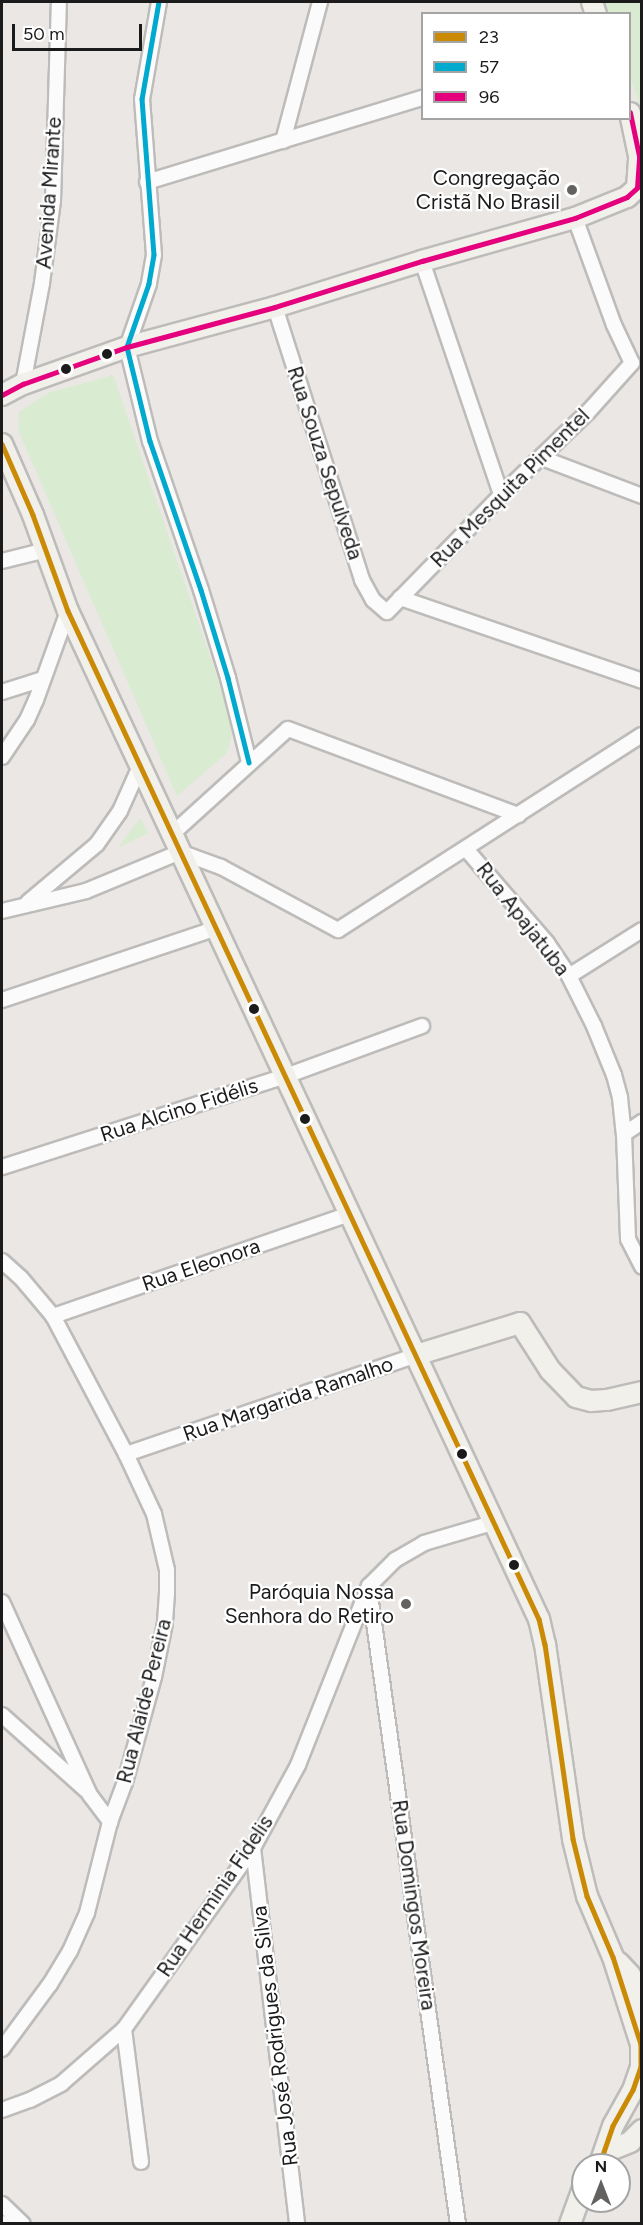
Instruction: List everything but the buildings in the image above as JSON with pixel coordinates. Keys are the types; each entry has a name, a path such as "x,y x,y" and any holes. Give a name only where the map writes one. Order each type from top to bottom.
{"street":[{"name":"Avenida Mirante","path":"23,384 42,283 53,201 59,2"},
{"path":"159,2 142,99 154,255 149,284 127,346 150,441 201,590 228,678 249,762"},
{"path":"283,141 320,2"},
{"path":"147,182 421,99"},
{"path":"2,395 23,384 127,346 275,307 422,261 575,218 627,197 637,188 639,156 631,118"},
{"path":"575,218 614,325 637,363"},
{"path":"422,261 501,495"},
{"name":"Rua Souza Sepulveda","path":"275,307 362,580 373,600 387,612"},
{"name":"Rua Mesquita Pimentel","path":"387,612 501,495 542,458 637,363"},
{"path":"2,444 46,550 68,611 141,764 214,929 286,1076 492,1523 529,1593 539,1619 545,1644 573,1839 587,1896 613,1957 624,1996 639,2030 640,2083 613,2126 604,2153"},
{"path":"542,458 642,496"},
{"path":"2,561 46,550"},
{"path":"400,598 642,681"},
{"path":"2,757 27,720 68,611"},
{"path":"2,692 43,678"},
{"path":"2,910 86,891 176,843 249,762 288,729 518,815"},
{"path":"176,843 339,930 642,735"},
{"path":"26,903 72,867 96,844 120,811 141,764"},
{"name":"Rua Apajatuba","path":"466,849 547,943 569,976 594,1026 614,1075 624,1134 628,1239 642,1267"},
{"path":"2,1000 214,929"},
{"path":"569,976 642,930"},
{"name":"Rua Alcino Fidélis","path":"2,1167 286,1076 422,1026"},
{"path":"624,1134 642,1122"},
{"name":"Rua Eleonora","path":"53,1316 350,1214"},
{"name":"Rua Alaide Pereira","path":"2,1261 21,1278 53,1316 126,1454 154,1514 167,1570 165,1623 154,1677 125,1782 110,1822 87,1913 70,1951 50,1984 2,2049"},
{"name":"Rua Margarida Ramalho","path":"126,1454 520,1323 550,1370 576,1397 591,1401 607,1400 642,1392"},
{"name":"Rua Herminia Fidelis","path":"2,2110 30,2100 61,2084 124,2029 253,1848 298,1765 369,1586 395,1560 424,1543 492,1523"},
{"name":"Rua Domingos Moreira","path":"369,1586 458,2223"},
{"path":"2,1602 90,1794 110,1822"},
{"path":"2,1715 90,1794"},
{"name":"Rua José Rodrigues da Silva","path":"253,1848 297,2223"},
{"path":"613,1957 630,1975 642,1998"},
{"path":"124,2029 141,2162"},
{"path":"612,2153 630,2142 642,2130"},
{"path":"2,2204 23,2223"}],"green space":[{"path":"602,2 641,2 641,110 631,80 631,12 606,12"},
{"path":"113,375 223,694 232,735 227,753 177,796 18,430 19,412 48,393"},
{"path":"140,818 148,833 118,848"}],"transit line":[{"name":"57","path":"159,2 142,99 154,255 149,284 127,347 150,441 201,590 228,678 249,762"},
{"name":"96","path":"2,395 23,384 127,347 275,307 422,261 575,218 627,197 637,188 639,156 631,118"},
{"name":"23","path":"2,444 33,515 68,611 539,1619 545,1644 573,1839 587,1896 613,1957 641,2044 641,2067 633,2090 613,2126 603,2153"}],"place":[{"name":"Congregação Cristã No Brasil","path":"572,190"},
{"name":"Paróquia Nossa Senhora do Retiro","path":"406,1604"}]}
